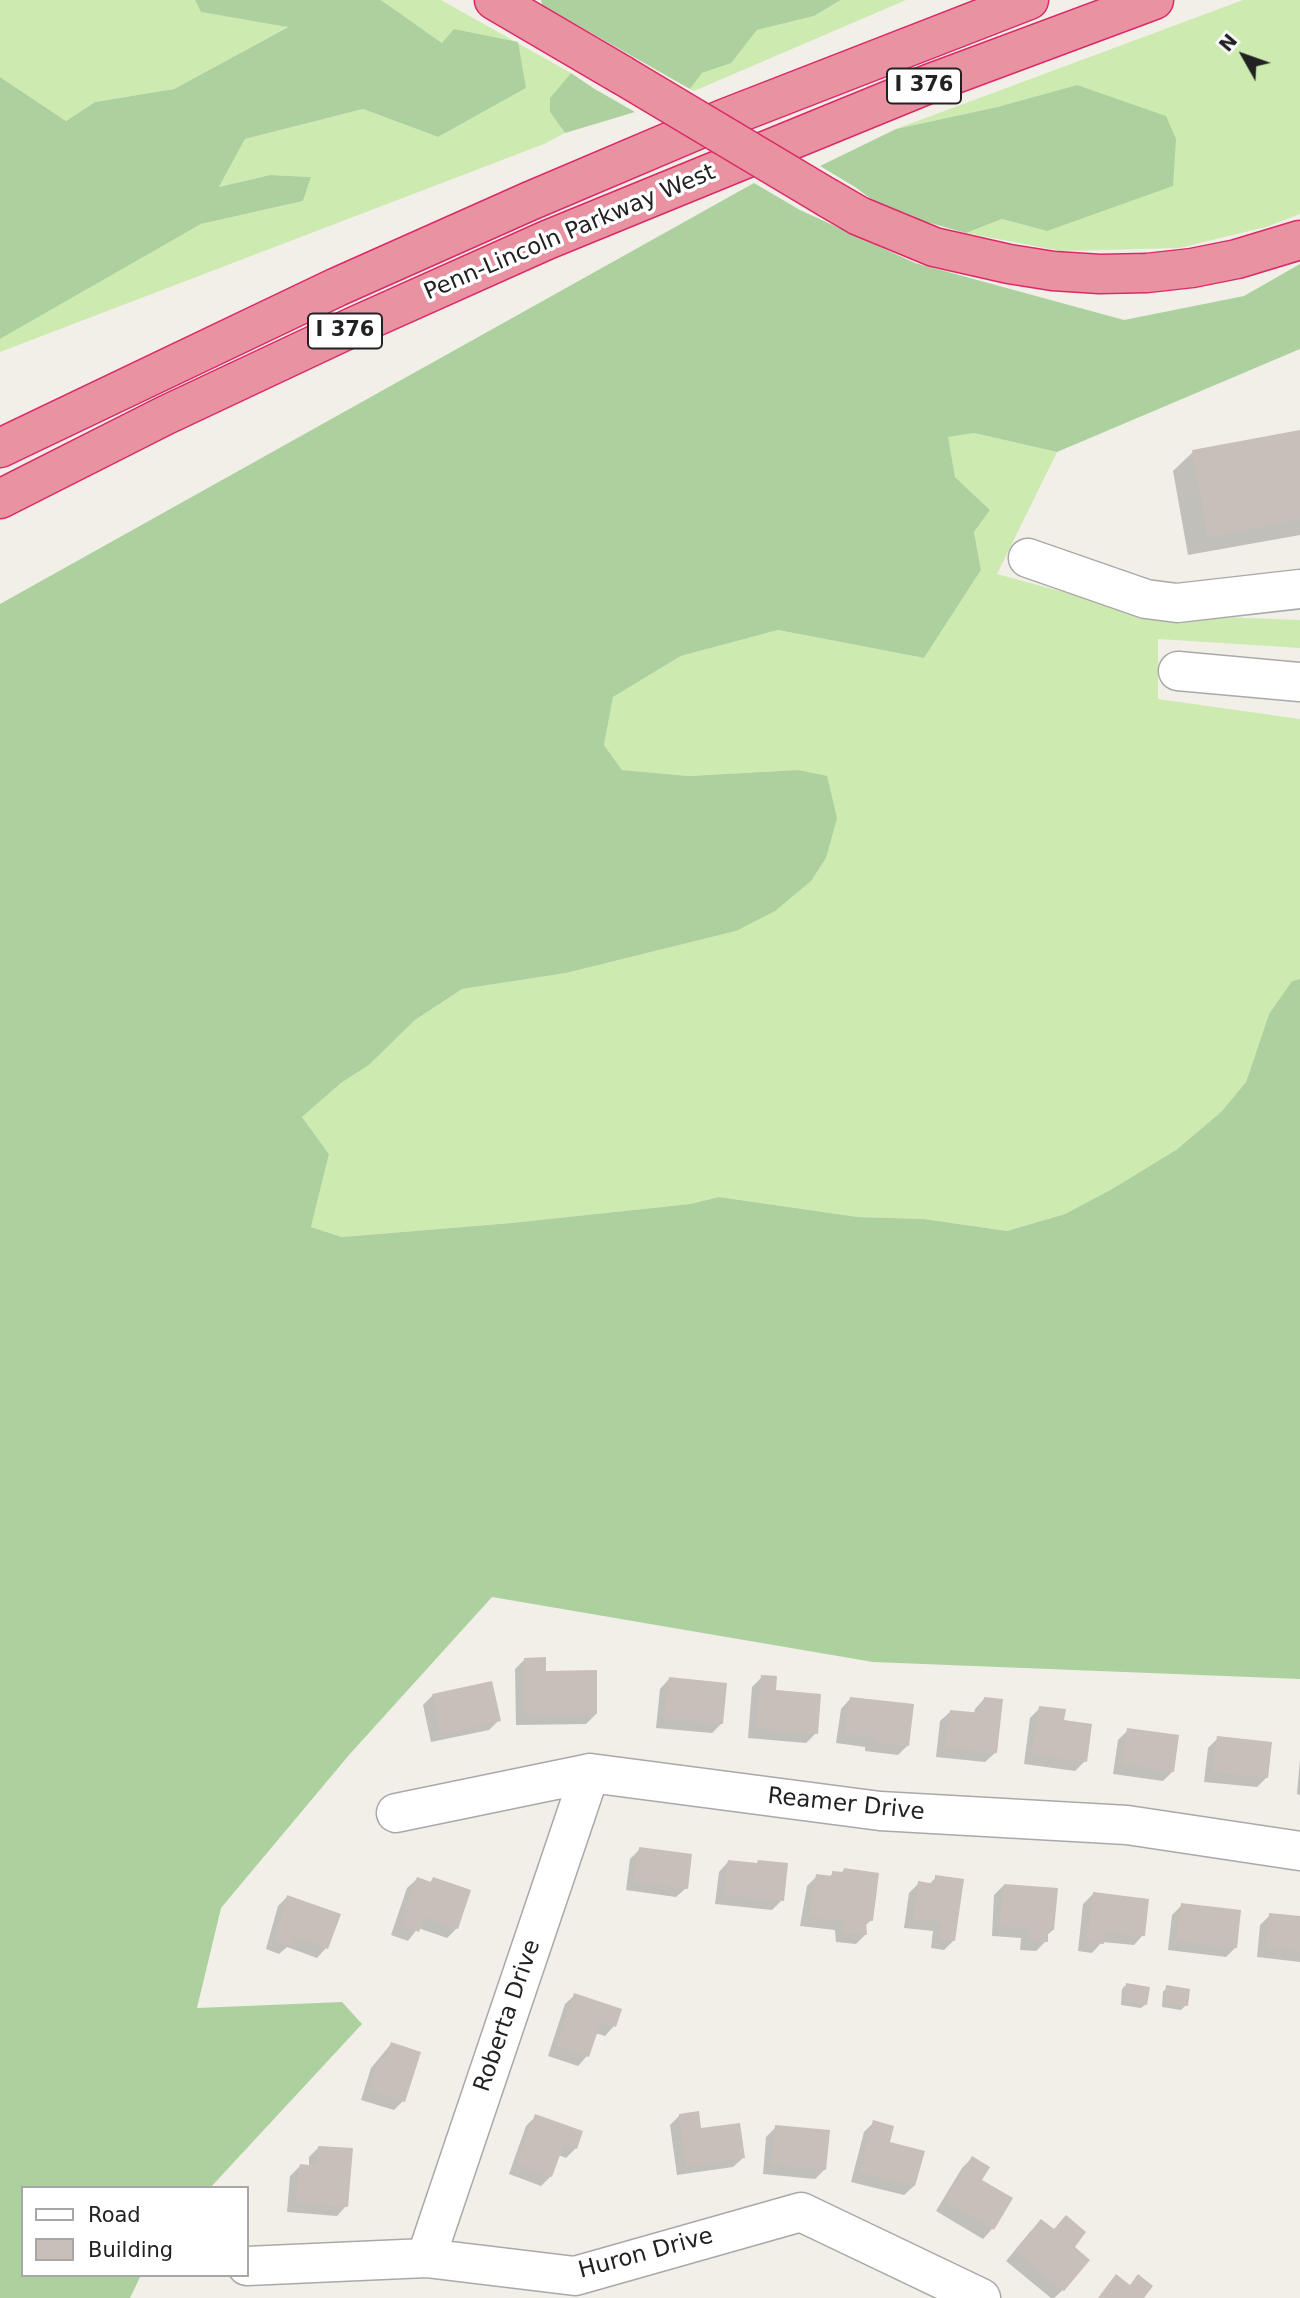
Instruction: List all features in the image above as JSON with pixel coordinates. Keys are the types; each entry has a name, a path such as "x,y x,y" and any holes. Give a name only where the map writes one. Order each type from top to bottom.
{"highway":[{"name":"Penn-Lincoln Parkway West","path":"0,448 337,287 530,201 723,119 1029,0"},
{"name":"Penn-Lincoln Parkway West","path":"0,499 179,409 547,240 931,83 1154,0"},
{"path":"504,3 859,216 934,247 996,262 1053,271 1112,274 1192,268 1237,259 1300,240"},
{"path":"0,418 337,287"}],"street":[{"path":"1028,558 1146,599 1177,603 1300,589"},
{"path":"1178,671 1300,682"},
{"name":"Reamer Drive","path":"396,1813 590,1773 880,1811 1127,1825 1300,1851"},
{"name":"Roberta Drive","path":"426,2258 590,1773"},
{"name":"Huron Drive","path":"248,2266 426,2258 575,2276 801,2212 981,2298"}],"green space":[{"path":"0,0 195,0 202,12 289,26 174,89 95,102 66,121 0,77"},
{"path":"195,0 381,0 442,43 454,29 518,42 526,88 438,137 363,109 245,139 219,187 270,175 311,177 303,201 201,224 0,339 0,77 66,121 95,102 174,89 288,27 201,12"},
{"path":"381,0 441,0 571,73 550,99 550,112 565,133 544,144 0,352 0,339 201,224 303,201 311,177 270,175 219,187 245,139 363,109 438,137 526,88 442,43"},
{"path":"541,0 841,0 814,16 757,30 731,63 702,73 690,89 542,5"},
{"path":"841,0 906,0 694,91 690,89 702,73 731,62 757,30 814,16"},
{"path":"1243,0 1300,0 1300,214 1266,227 1179,248 1061,251 966,233 1002,219 1047,231 1109,98 1077,85 997,107 896,129"},
{"path":"571,73 635,112 565,133 550,112 550,98"},
{"path":"1077,85 1166,116 1176,139 1173,186 1047,231 1002,219 966,233 887,211 820,166 896,129 997,107"},
{"path":"754,183 800,210 915,263 1124,320 1244,296 1300,264 1300,349 1057,452 974,433 948,437 955,477 990,510 974,532 981,570 924,658 778,630 681,656 613,697 604,745 622,770 689,776 798,770 827,776 837,818 826,858 811,881 775,911 736,931 566,973 462,989 415,1020 369,1065 341,1083 302,1117 329,1154 311,1227 342,1237 511,1223 690,1204 719,1197 858,1217 924,1219 1007,1231 1065,1214 1112,1189 1176,1150 1221,1112 1246,1082 1269,1014 1292,981 1300,979 1300,1679 873,1662 492,1597 349,1755 221,1908 197,2008 342,2002 362,2024 212,2186 21,2186 21,2277 140,2277 130,2298 0,2298 0,604"},
{"path":"974,433 1057,452 997,574 1145,614 1300,620 1300,648 1158,639 1158,699 1300,719 1300,979 1292,981 1269,1014 1246,1082 1221,1112 1176,1150 1112,1189 1065,1214 1007,1231 924,1219 858,1217 719,1197 690,1204 511,1223 342,1237 311,1227 329,1154 302,1117 341,1083 369,1065 415,1020 461,989 566,973 736,931 798,770 689,776 622,770 604,745 613,697 681,656 778,630 924,658 981,570 974,532 990,510 955,477 947,437"}],"building":[{"path":"1300,430 1300,519 1208,537 1192,450"},
{"path":"546,1657 546,1671 597,1670 597,1714 525,1715 524,1658"},
{"path":"761,1675 777,1676 776,1690 821,1694 818,1734 756,1728"},
{"path":"669,1677 727,1683 723,1724 665,1718"},
{"path":"492,1681 501,1721 441,1734 432,1694"},
{"path":"850,1697 914,1704 909,1746 874,1742 874,1737 845,1734"},
{"path":"984,1697 1003,1699 997,1753 945,1748 950,1710 982,1713"},
{"path":"1039,1706 1066,1709 1064,1720 1092,1724 1087,1762 1032,1755"},
{"path":"1127,1728 1179,1735 1174,1772 1122,1764"},
{"path":"1217,1736 1272,1742 1268,1778 1213,1772"},
{"path":"639,1847 692,1854 688,1889 634,1881"},
{"path":"728,1860 788,1863 784,1901 724,1895"},
{"path":"844,1868 879,1873 873,1921 866,1920 867,1935 845,1933 844,1921 809,1917 816,1874 832,1876 832,1871 843,1872"},
{"path":"935,1875 964,1879 955,1941 940,1939 942,1922 913,1919 918,1881 935,1884"},
{"path":"417,1877 431,1882 433,1877 471,1890 458,1929 424,1917 419,1932 400,1925"},
{"path":"1004,1884 1058,1888 1054,1930 1048,1930 1048,1942 1029,1940 1030,1929 1000,1926"},
{"path":"1093,1892 1149,1899 1145,1936 1105,1932 1104,1944 1087,1942"},
{"path":"287,1895 341,1914 328,1949 294,1937 291,1946 275,1940"},
{"path":"1181,1903 1241,1910 1237,1948 1177,1941"},
{"path":"1269,1913 1300,1916 1300,1951 1266,1948"},
{"path":"1126,1983 1150,1987 1147,2005 1125,2001"},
{"path":"1166,1985 1190,1989 1188,2006 1165,2003"},
{"path":"574,1993 622,2009 616,2027 601,2022 589,2057 557,2046"},
{"path":"391,2042 421,2052 405,2102 369,2090 381,2057 386,2058"},
{"path":"699,2111 701,2128 740,2123 745,2158 686,2166 679,2114"},
{"path":"535,2114 583,2131 577,2149 564,2144 552,2177 517,2164"},
{"path":"873,2120 894,2126 890,2142 925,2151 915,2186 860,2172"},
{"path":"775,2125 830,2130 826,2170 772,2165"},
{"path":"318,2146 353,2148 348,2207 296,2203 300,2164 317,2166"},
{"path":"972,2156 990,2167 982,2180 1013,2198 994,2230 945,2201"},
{"path":"1066,2215 1086,2232 1075,2247 1090,2260 1064,2291 1015,2250 1041,2219 1054,2229"},
{"path":"1116,2274 1130,2285 1138,2274 1153,2286 1144,2298 1098,2298"}]}
